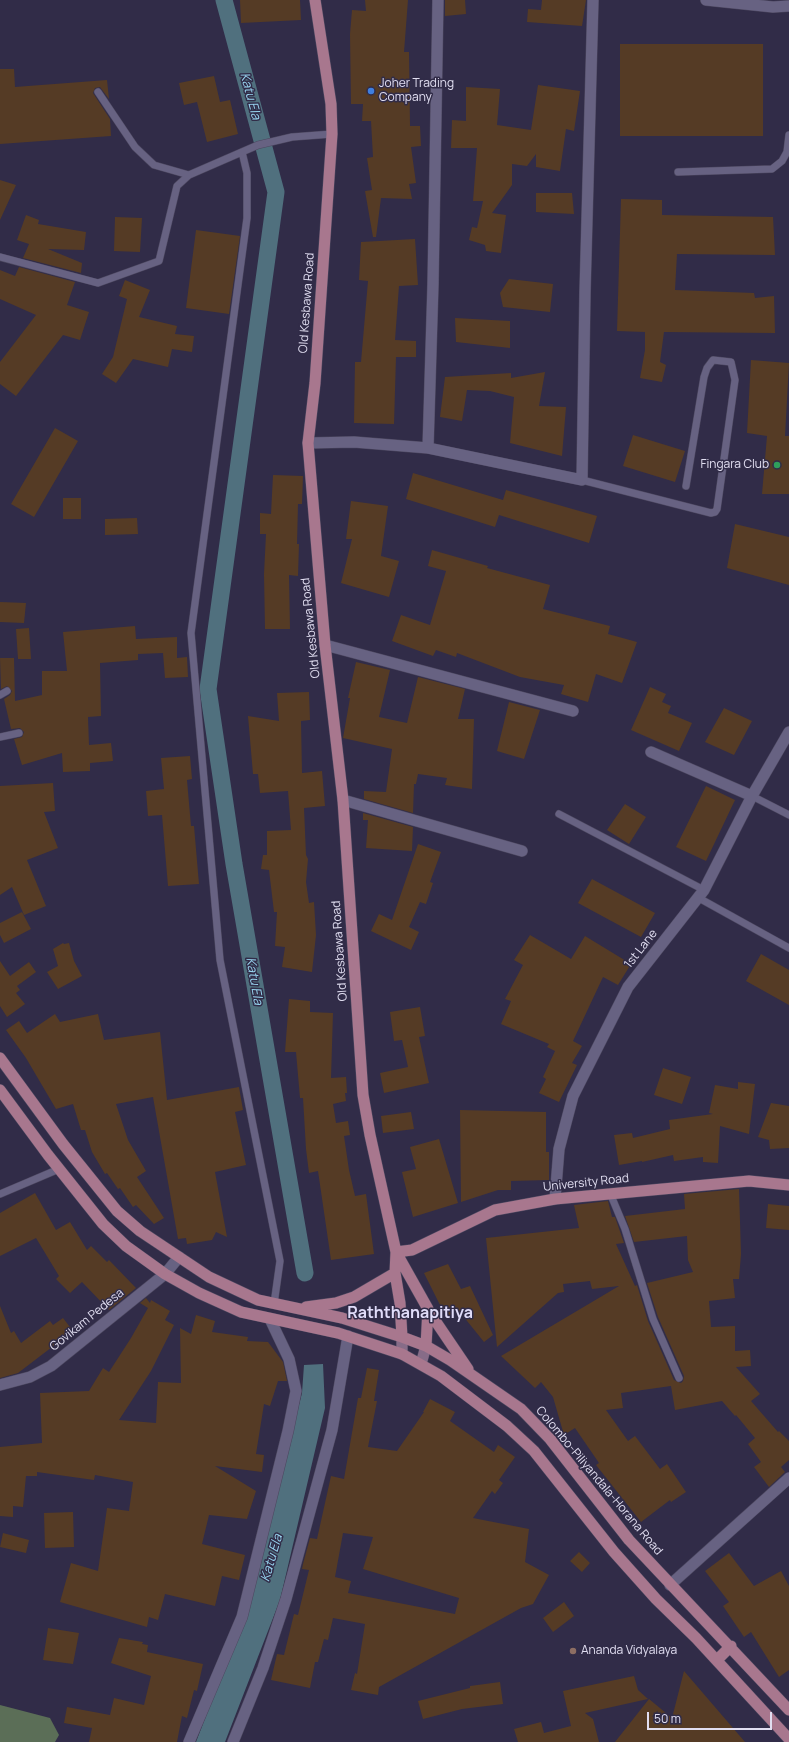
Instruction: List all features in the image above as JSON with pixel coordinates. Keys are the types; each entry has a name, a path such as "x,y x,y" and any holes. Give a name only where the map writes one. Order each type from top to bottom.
{"main road":[{"name":"Old Kesbawa Road","path":"315,0 331,104 332,134 314,383 308,443 326,645 343,800 363,1095 370,1135 396,1252 395,1273 400,1303 402,1354"},
{"name":"Colombo-Piliyandala-Horana Road","path":"0,1058 63,1144 117,1211 140,1231 209,1277 258,1300 342,1318 426,1346 472,1375 521,1409 550,1439 630,1540 670,1585 731,1646 789,1710"},
{"path":"0,1090 103,1224 120,1241 165,1274 226,1306 241,1312 348,1336 402,1354 441,1376 507,1426 534,1451 614,1552 656,1599 717,1660 789,1739"},
{"name":"University Road","path":"396,1252 412,1250 496,1210 555,1199 749,1181 789,1185"},
{"name":"Old Kesbawa Road","path":"396,1252 428,1309 472,1375"},
{"path":"298,1308 336,1303 354,1297 395,1273"},
{"path":"420,1364 426,1346 428,1309"},
{"path":"717,1660 731,1646"}],"street":[{"path":"428,448 433,284 438,0"},
{"path":"308,443 354,442 428,448 582,480 585,292 594,0"},
{"path":"706,0 789,6"},
{"path":"326,645 573,711"},
{"name":"1st Lane","path":"555,1199 559,1149 573,1096 628,987 700,894 752,796 789,732"},
{"path":"651,752 752,796"},
{"path":"343,800 522,851"},
{"name":"Govikam Pedesa","path":"0,1385 16,1382 51,1366 165,1274 179,1257"},
{"path":"189,1742 242,1617 296,1390 290,1359 270,1319"},
{"path":"233,1742 263,1668 286,1599 332,1430 348,1336"},
{"path":"670,1585 789,1478"}],"lane":[{"path":"98,92 135,147 154,165 189,175"},
{"path":"0,257 98,283 159,261 177,186 189,175 258,145 292,137 332,134"},
{"path":"678,172 772,169 782,161 787,152 789,136"},
{"path":"242,152 247,173 247,218 190,633 220,960 280,1261 274,1304"},
{"path":"582,480 711,513 715,512 717,509 735,380 731,362 713,360 707,368 704,377 686,486"},
{"path":"0,737 20,733"},
{"path":"752,796 789,815"},
{"path":"559,814 700,894 789,948"},
{"path":"0,1194 60,1170"},
{"path":"610,1193 625,1229 653,1319 680,1378"}],"green space":[{"path":"0,1705 50,1718 59,1735 55,1742 0,1742"}],"water":[{"name":"Katu Ela","path":"323,1364 325,1408 280,1600 225,1742 196,1742 246,1611 302,1393 304,1365"}],"building":[{"path":"240,0 300,0 301,20 241,23"},
{"path":"365,0 408,0 404,52 409,52 410,126 420,126 421,146 411,147 416,183 409,184 412,199 381,198 376,237 373,237 365,191 372,190 367,158 373,157 371,121 362,121 363,104 351,104 350,34 352,10 366,11"},
{"path":"445,0 465,0 466,14 445,16"},
{"path":"542,0 586,0 582,26 527,22 528,9 541,10"},
{"path":"620,44 763,44 763,136 620,136"},
{"path":"0,69 14,69 15,87 107,80 109,99 100,87 95,88 93,93 110,119 111,136 0,144"},
{"path":"214,76 220,102 230,100 238,134 207,142 197,102 184,105 179,83"},
{"path":"538,85 580,91 574,131 566,129 560,171 536,167 536,154 527,166 512,164 512,185 492,213 506,215 501,253 486,251 485,245 469,240 472,227 477,228 483,201 473,201 477,148 451,148 452,120 466,121 466,87 500,89 497,125 531,130"},
{"path":"0,180 16,185 0,220"},
{"path":"536,193 572,193 574,214 536,212"},
{"path":"621,199 662,200 662,215 773,217 775,255 677,254 675,290 754,293 755,298 774,296 775,333 664,332 660,362 666,365 662,382 640,378 645,350 645,332 617,331"},
{"path":"26,215 39,220 38,224 86,232 84,250 48,249 82,263 81,273 23,258 29,244 17,240"},
{"path":"115,217 142,218 140,252 114,251"},
{"path":"196,230 240,236 229,314 186,308"},
{"path":"415,239 418,285 399,286 395,340 416,341 416,357 396,357 394,424 354,423 355,362 361,362 368,281 359,280 361,242"},
{"path":"19,267 75,282 67,305 89,312 80,340 63,335 16,396 0,384 0,362 36,315 0,299 0,270 15,276"},
{"path":"509,279 553,284 550,312 503,307 500,293"},
{"path":"125,280 150,290 139,317 177,326 175,334 194,336 192,352 172,349 168,367 133,359 116,383 102,374 113,357 127,299 119,296"},
{"path":"455,318 510,321 510,348 456,342"},
{"path":"751,360 789,363 785,436 789,436 789,494 762,494 767,436 747,433"},
{"path":"545,372 539,406 566,407 562,456 510,443 514,397 490,391 467,390 462,421 440,417 445,377 511,373 511,378"},
{"path":"55,428 78,441 34,517 11,504"},
{"path":"633,435 685,451 675,482 623,466"},
{"path":"413,473 503,500 506,490 597,516 589,543 499,515 495,527 406,499"},
{"path":"273,475 303,476 302,504 298,504 298,576 289,575 290,629 265,629 264,574 266,534 260,534 260,513 271,514"},
{"path":"63,498 81,498 81,519 63,519"},
{"path":"351,501 388,506 381,556 399,561 389,597 341,583 352,539 346,539"},
{"path":"137,518 138,534 105,535 105,519"},
{"path":"735,524 789,537 789,585 727,568"},
{"path":"432,550 488,566 487,568 550,585 543,609 610,626 608,634 637,642 622,683 596,674 588,702 561,694 564,685 520,677 457,653 456,657 436,650 433,656 392,641 401,615 430,625 446,571 428,566"},
{"path":"0,602 26,603 24,623 0,622"},
{"path":"135,626 136,639 177,637 177,658 187,657 188,677 165,678 163,653 138,654 138,660 100,663 101,716 88,717 89,745 111,743 113,761 90,763 90,771 63,772 62,753 22,765 14,739 22,737 24,732 20,728 11,729 4,699 10,695 12,691 7,686 1,689 0,658 14,658 15,701 42,695 42,671 67,671 63,632"},
{"path":"29,628 31,659 18,659 16,629"},
{"path":"356,662 390,670 379,717 407,723 418,677 465,689 458,719 474,719 472,789 445,785 447,778 418,774 416,784 414,784 413,813 364,799 364,791 386,792 392,749 343,738 350,698 348,698"},
{"path":"650,687 666,694 662,702 671,706 668,713 692,723 679,751 631,730"},
{"path":"309,692 310,720 301,721 302,773 322,771 325,806 304,808 306,855 308,859 306,882 309,903 314,902 316,935 312,972 282,967 285,947 275,946 277,912 274,912 269,870 261,869 263,855 267,855 267,831 291,830 288,791 260,793 258,774 253,774 248,716 279,721 277,693"},
{"path":"509,702 540,710 524,759 497,751"},
{"path":"724,708 752,721 734,755 705,742"},
{"path":"190,756 192,779 187,780 191,826 194,826 199,884 168,886 162,815 148,816 146,791 164,789 161,758"},
{"path":"53,783 55,811 44,812 58,848 27,860 46,906 24,915 12,887 0,895 0,786"},
{"path":"706,786 735,800 706,861 676,847"},
{"path":"625,804 646,817 629,844 607,830"},
{"path":"363,813 413,827 412,851 366,848 368,820 363,820"},
{"path":"418,844 441,852 430,882 433,883 426,904 420,902 409,927 419,932 411,950 371,931 379,914 392,920"},
{"path":"592,879 655,913 641,937 578,903"},
{"path":"22,912 31,929 4,943 0,935 0,923"},
{"path":"530,935 571,959 585,936 631,964 618,985 603,977 573,1041 582,1046 572,1063 577,1065 559,1102 539,1093 546,1079 543,1077 555,1051 547,1047 549,1044 501,1024 511,1001 505,999 523,965 514,960"},
{"path":"63,943 69,943 74,961 82,976 58,989 47,972 58,966 53,949"},
{"path":"761,954 789,970 789,1005 746,981"},
{"path":"0,961 10,976 29,962 36,972 17,986 20,990 16,993 25,1004 7,1017 0,1006"},
{"path":"289,999 310,1001 310,1012 333,1013 331,1078 346,1077 347,1093 345,1093 346,1101 333,1104 336,1123 348,1121 350,1135 344,1136 349,1170 355,1196 366,1194 374,1254 331,1260 318,1171 309,1173 303,1098 300,1098 296,1052 285,1052"},
{"path":"420,1007 425,1036 419,1037 429,1083 384,1093 380,1073 408,1067 402,1040 394,1041 390,1012"},
{"path":"55,1014 60,1022 98,1014 104,1040 160,1032 167,1100 239,1087 243,1110 235,1112 246,1165 215,1172 227,1237 216,1232 212,1240 187,1244 186,1238 178,1239 153,1097 116,1104 128,1140 146,1171 137,1177 164,1218 154,1224 136,1205 133,1207 120,1188 118,1189 107,1173 105,1174 92,1152 85,1130 81,1130 73,1104 56,1109 26,1058 6,1030 19,1021 27,1033"},
{"path":"663,1068 691,1077 682,1104 654,1095"},
{"path":"738,1082 755,1084 749,1134 720,1126 718,1163 703,1162 703,1157 674,1161 673,1155 642,1162 619,1165 614,1135 632,1133 633,1138 670,1129 669,1120 713,1114 709,1113 715,1085 738,1089"},
{"path":"771,1103 789,1106 789,1148 770,1149 769,1140 758,1137"},
{"path":"460,1110 546,1112 546,1152 549,1152 549,1180 511,1181 511,1190 498,1190 461,1202"},
{"path":"411,1112 414,1129 383,1133 381,1116"},
{"path":"439,1139 458,1203 413,1217 402,1172 416,1169 410,1147"},
{"path":"739,1189 741,1254 739,1279 733,1279 735,1298 709,1301 711,1327 735,1326 735,1351 750,1350 751,1366 736,1367 760,1394 751,1401 778,1432 779,1431 789,1441 789,1460 781,1467 785,1472 769,1487 754,1467 761,1462 748,1444 755,1438 722,1401 675,1410 671,1386 621,1393 623,1408 606,1410 628,1441 635,1436 660,1469 667,1464 686,1492 671,1502 670,1500 641,1522 596,1465 599,1463 575,1428 564,1435 553,1397 541,1382 535,1388 501,1356 619,1286 592,1289 590,1281 563,1284 564,1292 558,1293 497,1347 486,1238 579,1228 574,1205 608,1201 612,1217 615,1217 624,1243 616,1244 635,1286 637,1285 648,1321 674,1380 681,1383 684,1376 658,1317 647,1283 693,1272 688,1260 687,1236 634,1242 625,1216 685,1209 684,1194"},
{"path":"35,1193 56,1230 70,1222 87,1250 91,1246 107,1262 109,1260 136,1288 109,1310 82,1282 70,1293 56,1279 59,1276 36,1238 0,1256 0,1213"},
{"path":"768,1204 789,1206 789,1230 766,1228"},
{"path":"448,1264 461,1289 470,1286 493,1335 484,1342 459,1311 446,1317 424,1273"},
{"path":"146,1298 150,1303 151,1300 170,1311 165,1320 174,1325 151,1371 119,1420 156,1423 158,1382 181,1383 180,1328 191,1334 196,1315 215,1321 212,1332 248,1337 247,1341 268,1342 283,1362 287,1381 278,1381 270,1406 264,1404 256,1454 264,1455 262,1472 215,1466 256,1491 247,1519 209,1515 202,1544 245,1555 239,1580 222,1576 215,1606 165,1594 158,1620 149,1617 147,1627 60,1602 71,1563 98,1571 107,1508 129,1511 133,1482 95,1475 94,1480 37,1472 37,1476 26,1476 23,1507 13,1506 13,1517 0,1516 0,1447 42,1443 40,1393 89,1391 103,1368 109,1372 131,1338 148,1308 140,1303"},
{"path":"0,1306 11,1333 14,1331 21,1343 50,1321 53,1325 63,1318 73,1331 18,1373 0,1378"},
{"path":"367,1368 379,1370 374,1401 377,1401 368,1447 397,1451 424,1412 430,1399 455,1412 450,1421 494,1452 498,1445 515,1457 499,1480 503,1483 495,1494 492,1491 473,1518 529,1529 525,1562 549,1575 533,1604 521,1608 379,1687 378,1695 351,1690 355,1673 357,1674 365,1624 333,1618 328,1640 324,1639 318,1662 315,1662 310,1688 271,1680 277,1654 284,1655 294,1614 298,1615 309,1570 302,1569 303,1564 310,1538 317,1539 331,1476 344,1479 358,1398 361,1398","holes":["343,1533 373,1537 363,1569 459,1598 455,1614 348,1593 351,1581 335,1577"]},
{"path":"73,1512 74,1547 45,1548 44,1513"},
{"path":"3,1533 29,1540 26,1553 0,1547"},
{"path":"579,1552 590,1563 582,1572 570,1561"},
{"path":"729,1553 754,1586 781,1571 789,1586 789,1670 779,1677 751,1632 744,1637 723,1606 729,1602 705,1571"},
{"path":"564,1602 574,1616 553,1632 543,1618"},
{"path":"48,1628 79,1633 73,1664 43,1660"},
{"path":"119,1638 143,1642 142,1644 148,1645 147,1652 203,1664 197,1691 194,1690 187,1718 182,1716 177,1742 89,1742 92,1728 64,1723 67,1707 110,1715 114,1698 144,1705 151,1676 111,1663"},
{"path":"684,1671 745,1742 615,1742 649,1699 672,1718"},
{"path":"634,1676 638,1690 648,1699 585,1713 593,1719 599,1742 518,1742 514,1729 541,1722 544,1733 571,1726 563,1691"},
{"path":"500,1682 503,1704 462,1709 423,1719 418,1701 470,1688 470,1686"}],"waterway":[{"name":"Katu Ela","path":"224,0 276,192 208,689 234,864 305,1273"}],"place":[{"name":"Joher Trading Company","path":"371,91"},
{"name":"Fingara Club","path":"777,465"},
{"name":"Ananda Vidyalaya","path":"573,1651"}],"district":[{"name":"Raththanapitiya","path":"410,1314"}]}
